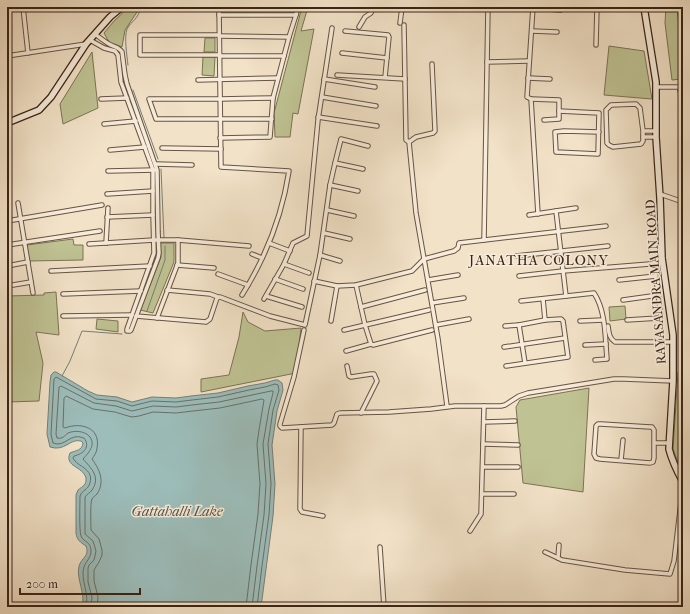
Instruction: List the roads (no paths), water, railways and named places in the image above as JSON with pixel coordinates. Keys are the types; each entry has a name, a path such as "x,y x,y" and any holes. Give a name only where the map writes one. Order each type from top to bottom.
{"street":[{"path":"23,7 28,53"},
{"path":"7,123 39,110 51,97 88,42 110,17 122,7"},
{"path":"219,7 221,167 290,171 281,209 269,243 242,295"},
{"path":"220,138 270,137 273,98 298,7"},
{"path":"359,27 365,17 371,13 373,7"},
{"path":"402,7 406,140 409,142 416,213 436,325 447,406"},
{"path":"484,240 488,7"},
{"path":"544,120 559,120 559,100 531,99 527,97 533,8 561,10 562,7"},
{"path":"596,45 597,7"},
{"name":"RAYASANDRA MAIN ROAD","path":"644,7 656,87 656,134 660,194 662,263 673,342 673,381 669,449 675,467 683,482"},
{"path":"682,10 683,30"},
{"path":"219,15 296,15"},
{"path":"302,307 265,298 284,264 293,243 308,236 318,117 332,28"},
{"path":"345,31 388,35 385,77"},
{"path":"532,31 557,32"},
{"path":"7,56 88,42 117,53 121,82 155,170 156,240 154,253 127,329 128,331 131,330 159,253 156,240 153,215 153,191 155,170 156,164 127,84 121,49 95,34"},
{"path":"284,56 140,55 140,35 289,37"},
{"path":"342,53 387,58"},
{"path":"487,62 529,61"},
{"path":"409,142 416,137 433,133 435,130 432,64"},
{"path":"337,75 405,79"},
{"path":"198,80 278,78"},
{"path":"528,78 550,79"},
{"path":"324,79 375,87"},
{"path":"656,87 679,87 683,84"},
{"path":"679,87 683,101"},
{"path":"322,96 376,106"},
{"path":"101,100 127,98"},
{"path":"272,119 156,119 149,98 273,98"},
{"path":"531,99 538,214"},
{"path":"636,104 640,108 643,137 641,144 613,147 609,145 607,143 606,110 612,105 636,104"},
{"path":"559,111 599,113 599,132 598,154 556,152 555,132 599,132"},
{"path":"318,117 377,126"},
{"path":"104,124 136,121"},
{"path":"643,131 656,134"},
{"path":"643,137 656,134"},
{"path":"167,290 210,294 270,316 305,325 324,234 330,185 341,139 368,146"},
{"path":"110,150 145,147"},
{"path":"162,148 221,149"},
{"path":"335,163 364,169"},
{"path":"156,164 192,165"},
{"path":"108,171 155,170"},
{"path":"330,185 358,191"},
{"path":"107,194 153,191"},
{"path":"660,194 683,202"},
{"path":"18,203 33,293"},
{"path":"7,221 102,205"},
{"path":"106,243 108,208"},
{"path":"529,215 576,208"},
{"path":"327,210 354,216"},
{"path":"556,211 566,296"},
{"path":"107,217 153,215"},
{"path":"314,281 337,286 356,285 412,270 424,259 454,251 458,248 459,243 606,226"},
{"path":"7,245 100,231"},
{"path":"324,234 350,239"},
{"path":"157,318 178,263 178,240"},
{"path":"89,244 178,240 249,246"},
{"path":"269,243 290,251"},
{"path":"516,256 608,246"},
{"path":"252,254 262,258"},
{"path":"320,255 340,261"},
{"path":"7,266 28,262"},
{"path":"519,276 662,263"},
{"path":"284,264 309,273"},
{"path":"627,320 659,318 661,316 654,264"},
{"path":"177,265 214,268"},
{"path":"51,271 150,266"},
{"path":"218,274 248,285"},
{"path":"428,280 458,275"},
{"path":"619,280 656,276"},
{"path":"275,279 303,289"},
{"path":"7,286 31,282"},
{"path":"356,285 371,344"},
{"path":"331,321 337,286"},
{"path":"361,307 425,290"},
{"path":"63,294 141,291"},
{"path":"521,301 594,293 600,303 607,359 595,360"},
{"path":"623,300 659,296"},
{"path":"136,316 206,322 210,319 218,297"},
{"path":"432,303 464,298"},
{"path":"543,299 545,320"},
{"path":"344,330 429,310"},
{"path":"63,316 132,315"},
{"path":"436,325 469,318"},
{"path":"505,326 561,319 563,321 568,357 506,366"},
{"path":"580,321 603,320"},
{"path":"519,325 525,363"},
{"path":"608,326 609,336 615,342 673,342"},
{"path":"304,330 294,377 280,424 282,428 329,425 334,423 336,416 340,413 396,412 447,406 501,406 528,393 614,379 673,381"},
{"path":"346,351 432,330"},
{"path":"504,347 566,338"},
{"path":"585,345 606,344"},
{"path":"347,366 349,376 351,377 374,374 377,381 361,413"},
{"path":"470,531 481,514 484,406"},
{"path":"484,422 515,421"},
{"path":"598,424 652,427 654,430 654,442 654,458 653,462 650,463 596,458 594,454 596,426 598,424"},
{"path":"301,427 300,509 302,512 324,516"},
{"path":"622,460 623,440"},
{"path":"654,442 670,443"},
{"path":"483,444 518,445"},
{"path":"483,466 518,467"},
{"path":"482,494 514,494"},
{"path":"545,552 566,561 625,570 670,574 674,561 681,502 683,497"},
{"path":"558,545 558,558"},
{"path":"380,547 384,607"}],"water":[{"name":"Gattahalli Lake","path":"54,372 97,395 117,397 132,402 152,397 176,398 218,393 275,380 282,383 283,390 277,411 272,445 275,484 273,516 261,607 82,607 83,597 78,571 87,549 86,546 79,541 76,535 76,495 78,490 85,484 86,478 81,471 72,464 69,458 70,453 80,449 83,443 81,441 74,441 60,448 50,447 47,434 50,382 51,375"}],"waterway":[{"path":"128,65 126,32 137,17 141,7"},
{"path":"133,90 158,159"},
{"path":"161,169 164,238"},
{"path":"147,311 165,260 165,246"},
{"path":"62,376 70,361 82,331 122,334"}],"district":[{"name":"JANATHA COLONY","path":"539,260"}]}
